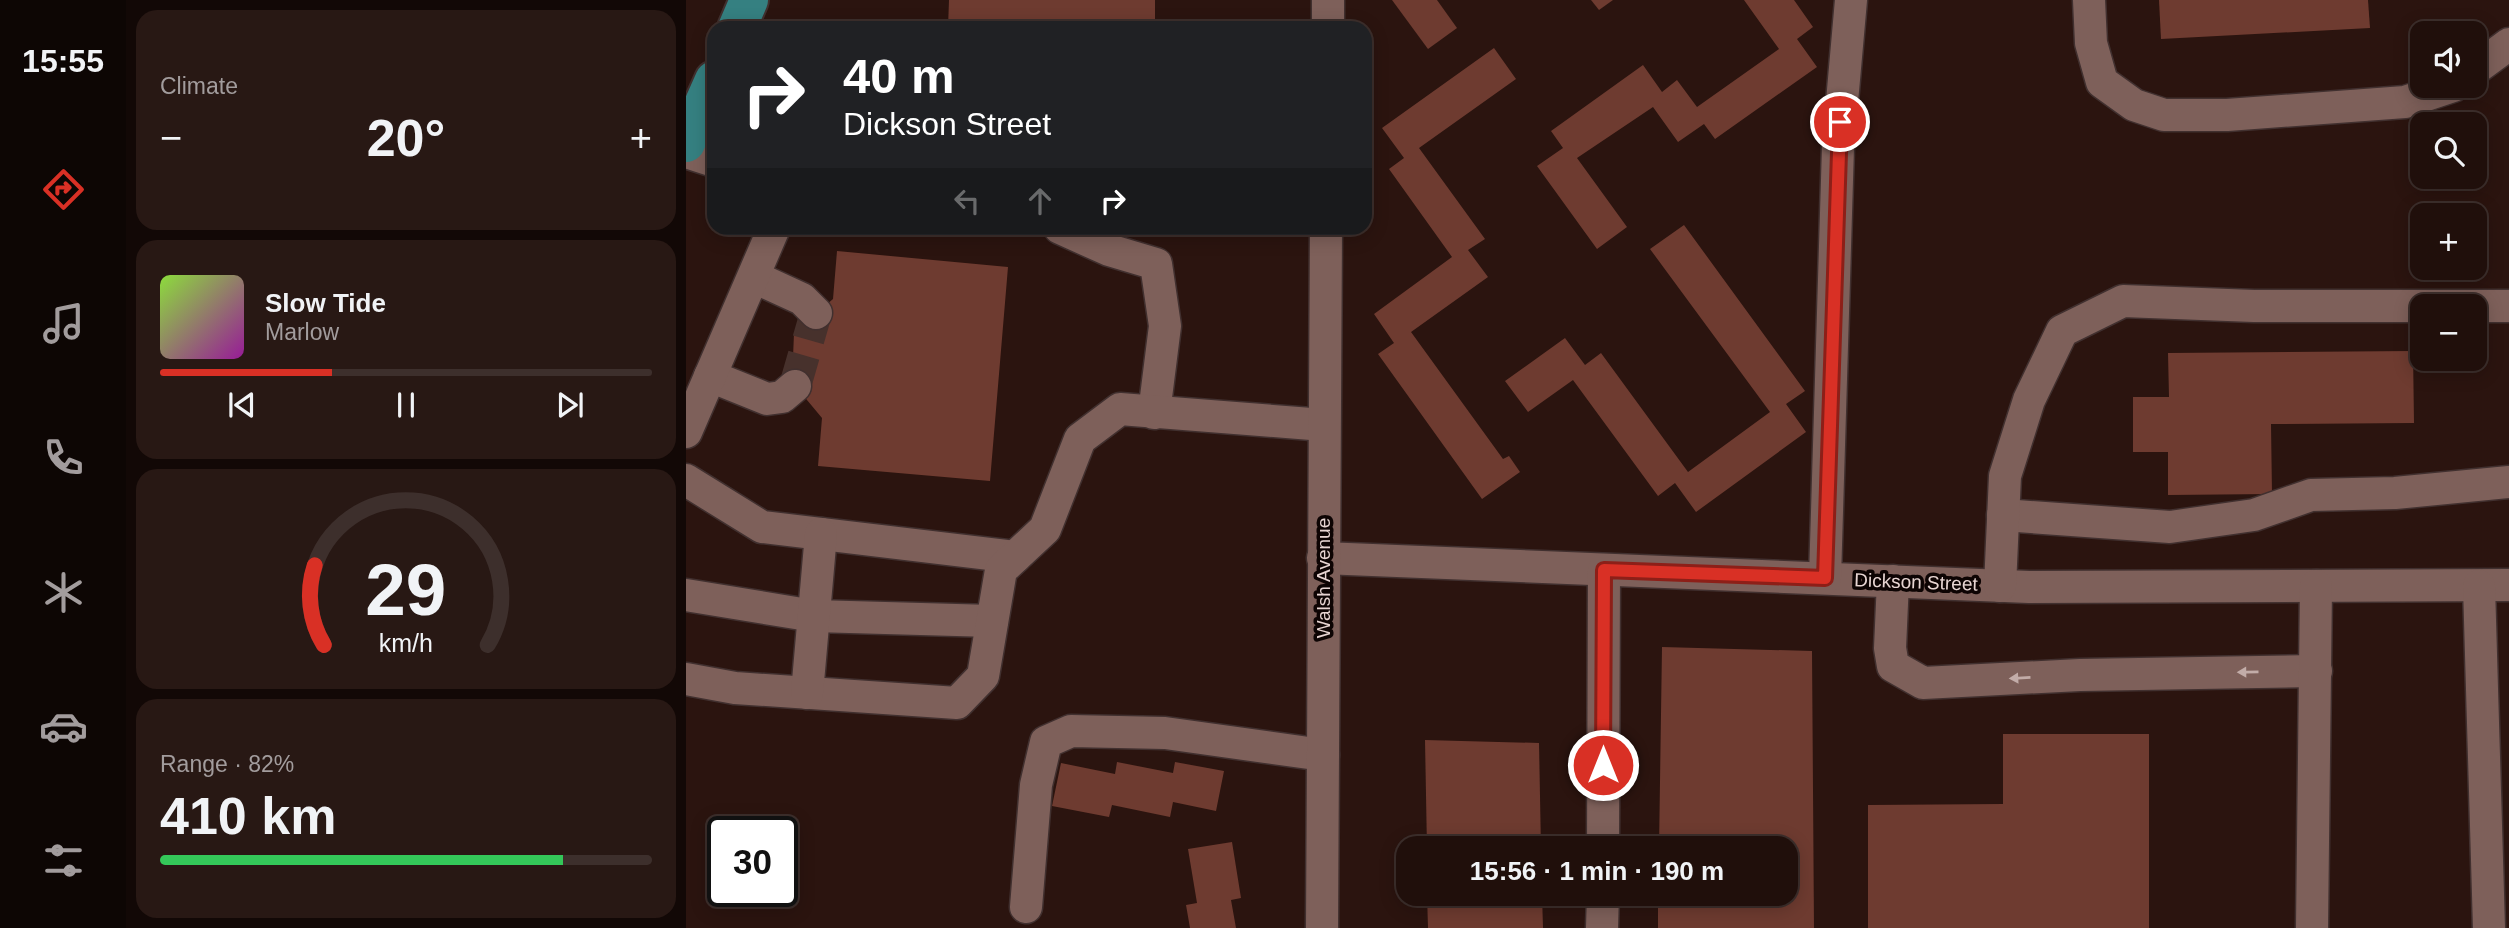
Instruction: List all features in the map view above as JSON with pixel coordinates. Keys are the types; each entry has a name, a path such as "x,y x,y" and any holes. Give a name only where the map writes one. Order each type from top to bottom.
{"main road":[{"path":"740,21 750,0"},
{"path":"686,143 707,96"}],"street":[{"path":"1328,0 1328,21"},
{"path":"1825,578 1838,147 1850,0"},
{"path":"2089,0 2091,43 2102,82 2134,105 2164,115 2227,115 2405,102 2417,98"},
{"path":"2487,60 2509,44"},
{"path":"686,152 707,159"},
{"path":"686,432 771,235"},
{"path":"1076,235 1109,250 1156,264 1165,326 1154,413"},
{"name":"Walsh Avenue","path":"1322,928 1326,235"},
{"path":"754,277 802,299 816,313"},
{"path":"2000,586 2005,476 2028,400 2062,331 2123,301 2254,306 2509,306"},
{"path":"710,376 767,399 782,397 795,386"},
{"path":"686,679 735,688 957,704 983,676 1001,570 1045,529 1080,439 1120,409 1324,425"},
{"path":"686,480 762,527 1015,557"},
{"path":"2003,515 2170,527 2254,515 2311,495 2395,493 2509,482"},
{"path":"807,693 821,534"},
{"name":"Dickson Street","path":"1323,558 2000,586 2494,585"},
{"path":"1603,836 1604,570"},
{"path":"1893,581 1890,648 1894,666 1923,683 2080,676 2316,671"},
{"path":"2489,928 2494,585"},
{"path":"2312,928 2316,586"},
{"path":"686,595 814,616 992,621"},
{"path":"1026,907 1036,785 1046,742 1071,732 1165,733 1323,755"},
{"path":"1602,906 1602,928"}],"building":[{"path":"949,0 1155,0 1155,21 948,21"},
{"path":"1392,0 1437,0 1457,28 1428,49"},
{"path":"1591,0 1613,0 1599,10"},
{"path":"1744,0 1794,0 1813,27 1797,39 1817,67 1715,139 1704,124 1678,142 1653,107 1577,158 1627,227 1597,249 1537,166 1563,148 1551,131 1643,65 1662,92 1677,80 1697,107 1779,49"},
{"path":"2159,0 2368,0 2370,28 2161,39"},
{"path":"1494,48 1516,79 1419,148 1485,239 1468,250 1488,277 1411,332 1503,459 1509,456 1520,472 1482,499 1378,354 1394,343 1374,314 1452,257 1389,169 1404,158 1382,128"},
{"path":"1684,225 1805,391 1786,404 1806,432 1696,512 1675,483 1658,496 1573,380 1528,412 1505,381 1565,338 1585,365 1601,353 1688,472 1770,412 1650,249"},
{"path":"837,251 1008,267 990,481 818,466 822,418 792,382 794,333 833,299"},
{"path":"2410,351 2410,371 2413,371 2414,423 2271,424 2272,494 2168,495 2168,452 2133,452 2133,397 2169,397 2168,353"},
{"path":"1662,647 1812,651 1814,928 1658,928 1658,906 1798,906 1798,836 1659,836"},
{"path":"2003,734 2149,734 2149,928 1868,928 1868,805 2003,804"},
{"path":"1425,740 1539,743 1541,836 1427,836"},
{"path":"1117,762 1173,773 1175,762 1224,771 1216,811 1173,802 1170,817 1112,805 1109,817 1052,806 1061,763 1115,774"},
{"path":"1232,842 1241,898 1231,900 1236,928 1190,928 1186,905 1197,903 1188,849"},
{"path":"1427,906 1542,906 1543,928 1428,928"}],"tunnel":[{"path":"795,386 816,313"}],"route":[{"path":"1603,765 1604,570 1825,578 1840,122"}]}
